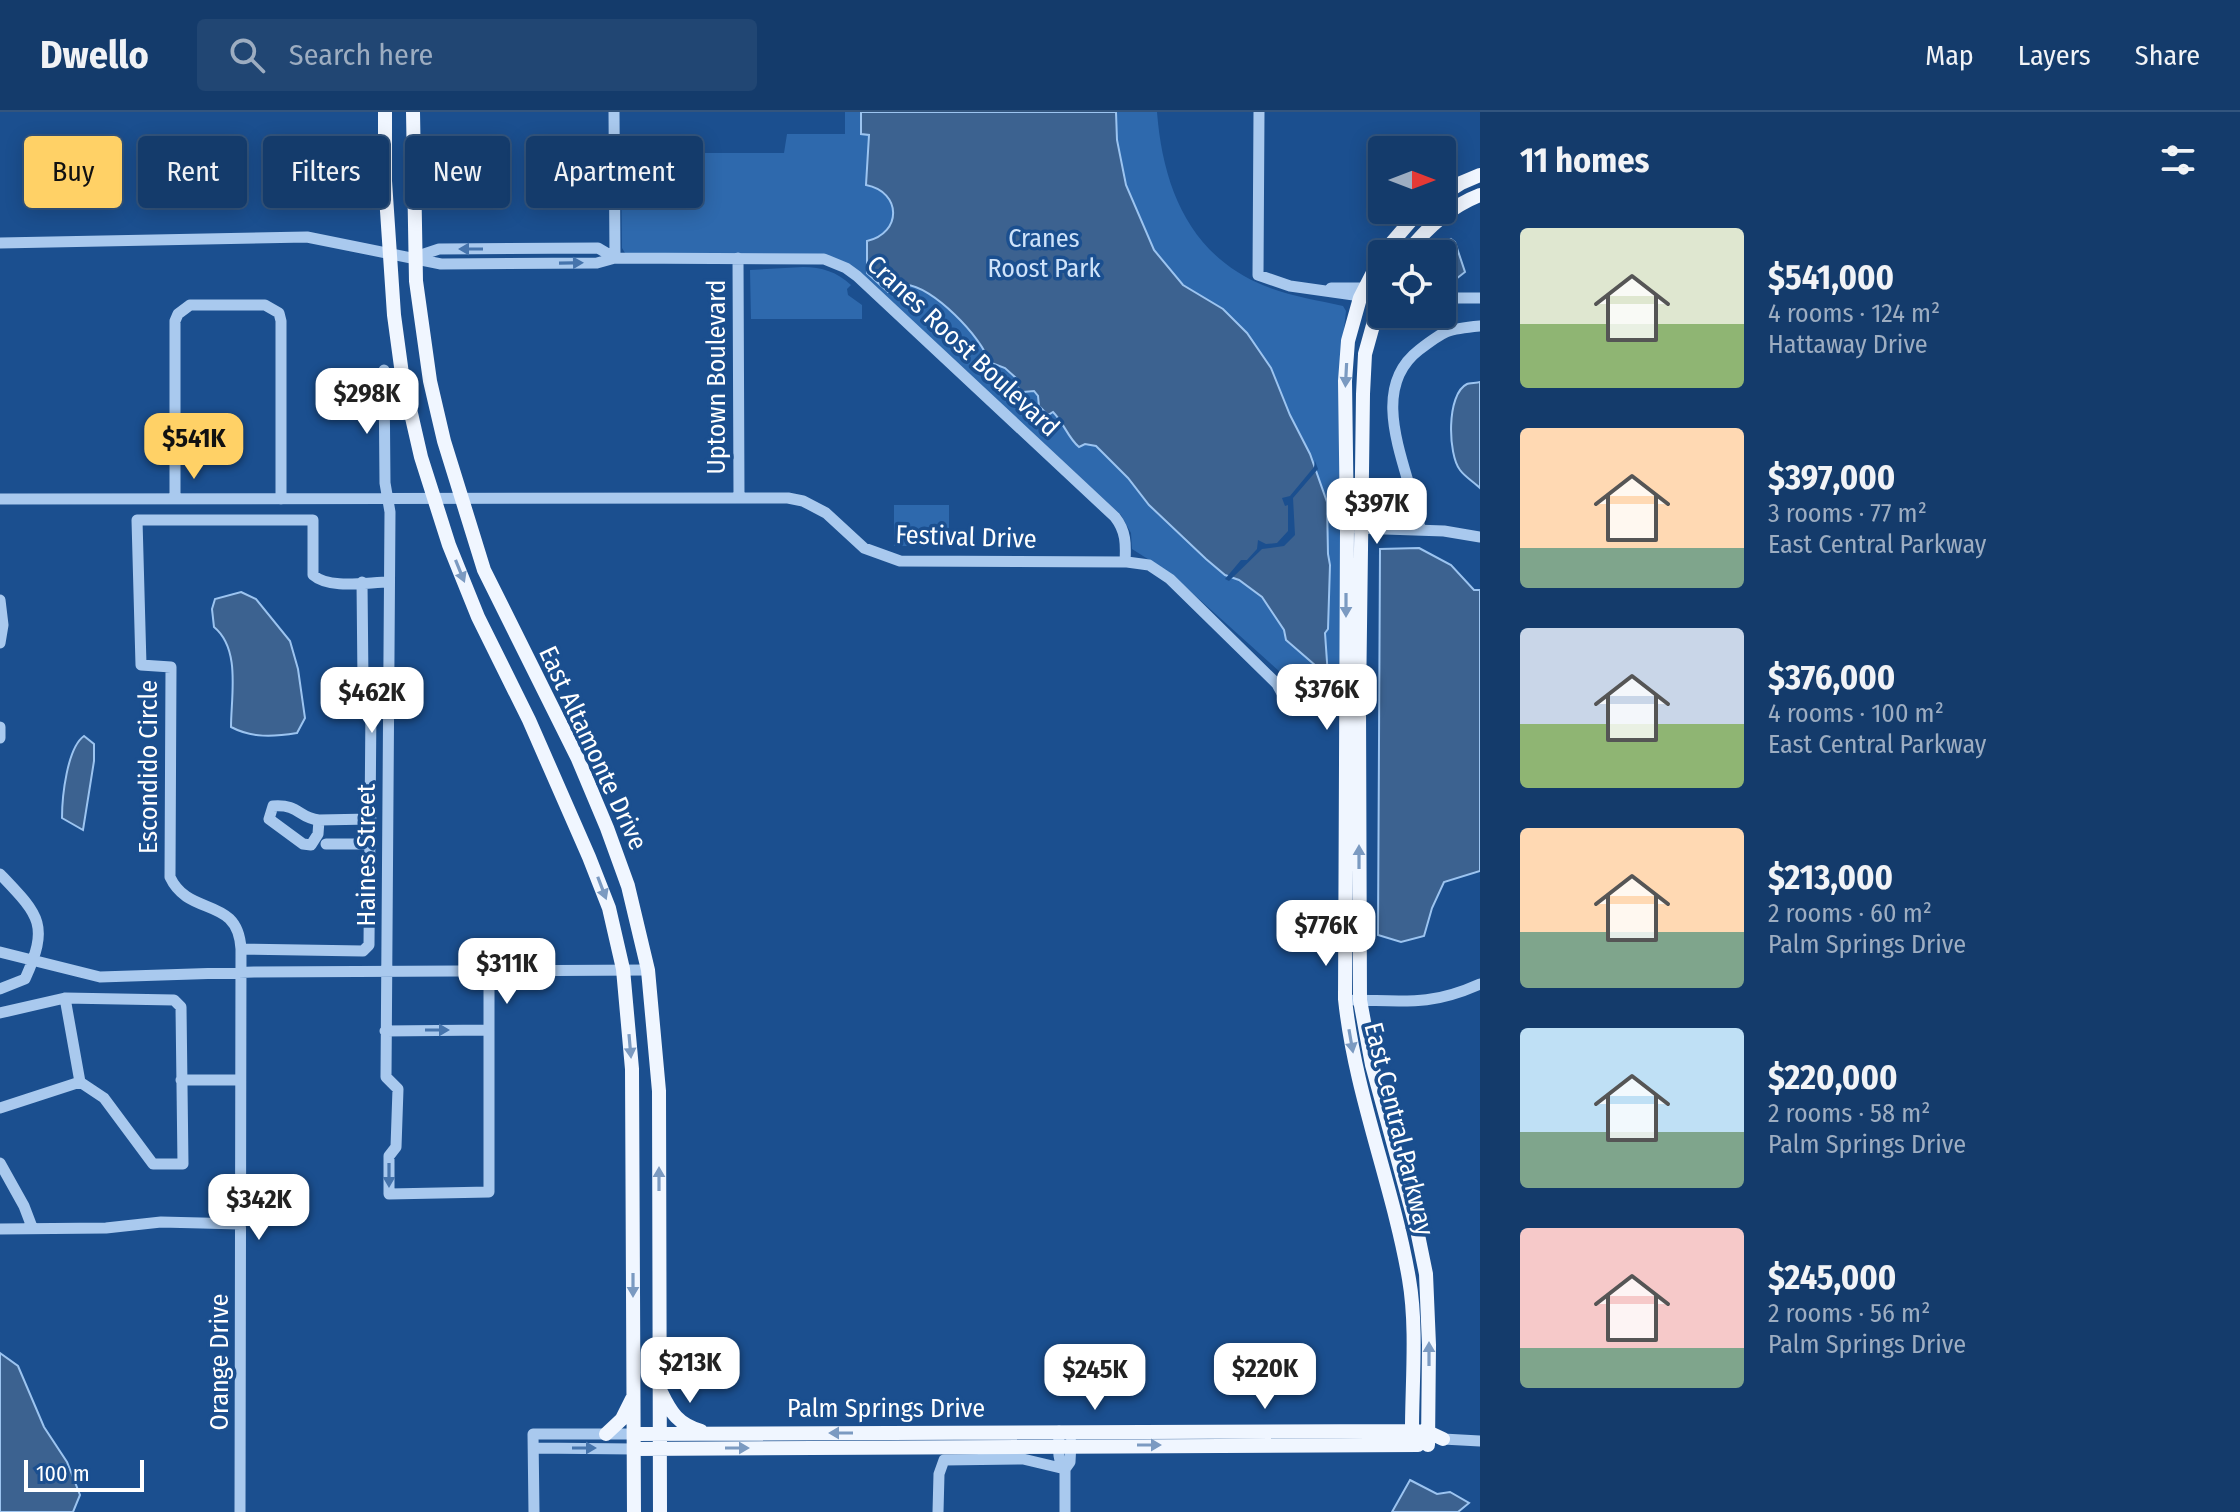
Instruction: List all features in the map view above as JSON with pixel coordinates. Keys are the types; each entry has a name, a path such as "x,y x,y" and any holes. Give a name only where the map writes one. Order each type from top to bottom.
{"main road":[{"name":"East Altamonte Drive","path":"385,112 394,315 402,374 421,457 433,498 478,617 529,720 589,857 609,908 623,969 632,1069 634,1512"},
{"name":"East Altamonte Drive","path":"413,112 414,257 430,381 460,497 484,570 578,759 607,828 628,886 648,970 659,1091 660,1512"},
{"path":"1456,186 1480,175"},
{"path":"1419,240 1453,209 1480,195"},
{"name":"East Central Parkway","path":"1394,240 1408,224"},
{"name":"East Central Parkway","path":"1354,528 1345,381 1348,341 1368,281"},
{"name":"East Central Parkway","path":"1372,328 1365,354 1354,528 1354,1061 1399,1228 1410,1284 1412,1438"},
{"name":"East Central Parkway","path":"1353,1000 1417,1230 1426,1274 1428,1438"},
{"path":"633,1207 659,1207"},
{"path":"659,1388 672,1416 689,1427 711,1434"},
{"path":"606,1434 622,1419 634,1395"},
{"name":"Palm Springs Drive","path":"659,1441 711,1434 1065,1438"},
{"name":"Palm Springs Drive","path":"634,1441 1443,1439"}],"street":[{"path":"614,112 615,258"},
{"path":"1259,112 1258,275 1290,286 1368,293"},
{"name":"Cranes Roost Boulevard","path":"0,243 307,237 441,264 597,263 615,258 824,259 857,276 1115,517 1124,530 1125,562"},
{"name":"Uptown Boulevard","path":"738,258 739,496"},
{"path":"1456,297 1480,298"},
{"path":"175,499 175,321 178,314 190,305 265,305 279,313 281,321 281,499"},
{"path":"1420,530 1395,435 1392,396 1401,367 1415,353 1447,329 1480,326"},
{"name":"Haines Street","path":"384,370 389,582 385,1031 386,1077 398,1089 396,1147 389,1156 389,1194 489,1192 489,1030"},
{"name":"Festival Drive","path":"0,499 770,496 803,501 826,513 864,548 900,561 1125,562 1149,565 1170,579 1277,684 1302,693 1352,698"},
{"name":"Escondido Circle","path":"239,973 240,933 234,920 176,891 170,877 171,667 141,665 137,520 313,520 313,575 318,580 336,583 389,582"},
{"path":"1354,528 1444,531 1480,537"},
{"path":"241,949 363,951 369,945 371,704 363,682 362,582"},
{"path":"0,600 3,625 0,643"},
{"path":"0,727 0,738"},
{"path":"319,820 318,834 311,845 303,844 269,819 269,815 273,806 289,805 309,819 371,819"},
{"path":"326,844 371,844"},
{"path":"0,874 32,910 40,926 34,959 25,979 0,989"},
{"path":"0,952 100,977 385,971 489,977 648,970"},
{"name":"Orange Drive","path":"239,973 240,1512"},
{"path":"385,1031 489,1030 489,977"},
{"path":"1353,1000 1436,1001 1456,996 1480,984"},
{"path":"0,1013 65,998 174,1000 181,1007 183,1164 153,1164 104,1098 80,1082 65,998"},
{"path":"181,1080 240,1080"},
{"path":"0,1108 80,1082"},
{"path":"0,1163 32,1227"},
{"path":"0,1229 106,1228 161,1222 241,1224"},
{"name":"Palm Springs Drive","path":"534,1512 533,1434 606,1434 634,1441"},
{"path":"1065,1438 1060,1464 1065,1469 1065,1512"},
{"name":"Palm Springs Drive","path":"1443,1439 1480,1441"},
{"name":"Palm Springs Drive","path":"534,1448 634,1441"},
{"path":"938,1512 939,1474 944,1460 1023,1459 1065,1469"}],"green space":[{"name":"Cranes Roost Park","path":"845,112 1157,112 1160,140 1174,193 1199,238 1217,257 1265,286 1343,306 1346,311 1341,357 1340,684 1331,691 1299,689 1170,573 1132,549 1131,533 1121,515 847,264 625,253 622,248 622,208 703,208 703,153 784,153 787,134 845,134"},
{"path":"803,267 829,271 851,285 847,289 848,295 862,305 862,319 751,319 750,270"},
{"path":"894,505 949,505 949,546 894,546"}],"shaded area":[{"name":"Cranes Roost Park","path":"861,112 1116,112 1117,140 1126,185 1154,250 1183,285 1223,309 1247,333 1271,368 1310,454 1327,502 1330,565 1328,629 1325,633 1328,676 1313,671 1316,666 1286,640 1284,630 1262,597 1239,580 1225,575 1206,559 1149,505 1128,478 1096,446 1085,444 1079,447 1053,412 1048,415 1039,406 1034,391 1023,392 1013,383 1016,378 1005,368 989,362 977,340 955,314 916,287 906,285 888,292 867,273 867,241 887,230 893,213 886,196 866,185 869,135 861,134"},
{"path":"1456,245 1465,272 1456,279"},
{"path":"1480,382 1480,488 1462,473 1456,462 1451,425 1460,390 1467,384"},
{"path":"1419,548 1451,565 1474,590 1480,590 1480,871 1444,882 1424,936 1401,942 1378,935 1380,549"},
{"path":"241,592 256,599 290,641 298,669 305,718 297,733 263,736 231,727 231,660 222,636 214,627 212,609 215,599"},
{"path":"84,736 94,744 94,761 83,830 62,818 64,786 70,762 73,751"},
{"path":"0,1353 18,1366 44,1427 67,1462 80,1495 73,1512 0,1512"},
{"path":"1410,1480 1437,1494 1450,1492 1469,1503 1458,1512 1392,1512"}],"pier":[{"path":"1315,461 1318,469 1293,498 1295,535 1284,546 1262,549 1229,581 1225,579 1241,560 1247,560 1257,549 1258,540 1266,544 1277,543 1288,531 1288,505 1285,506 1282,498 1290,496 1314,467"}]}
